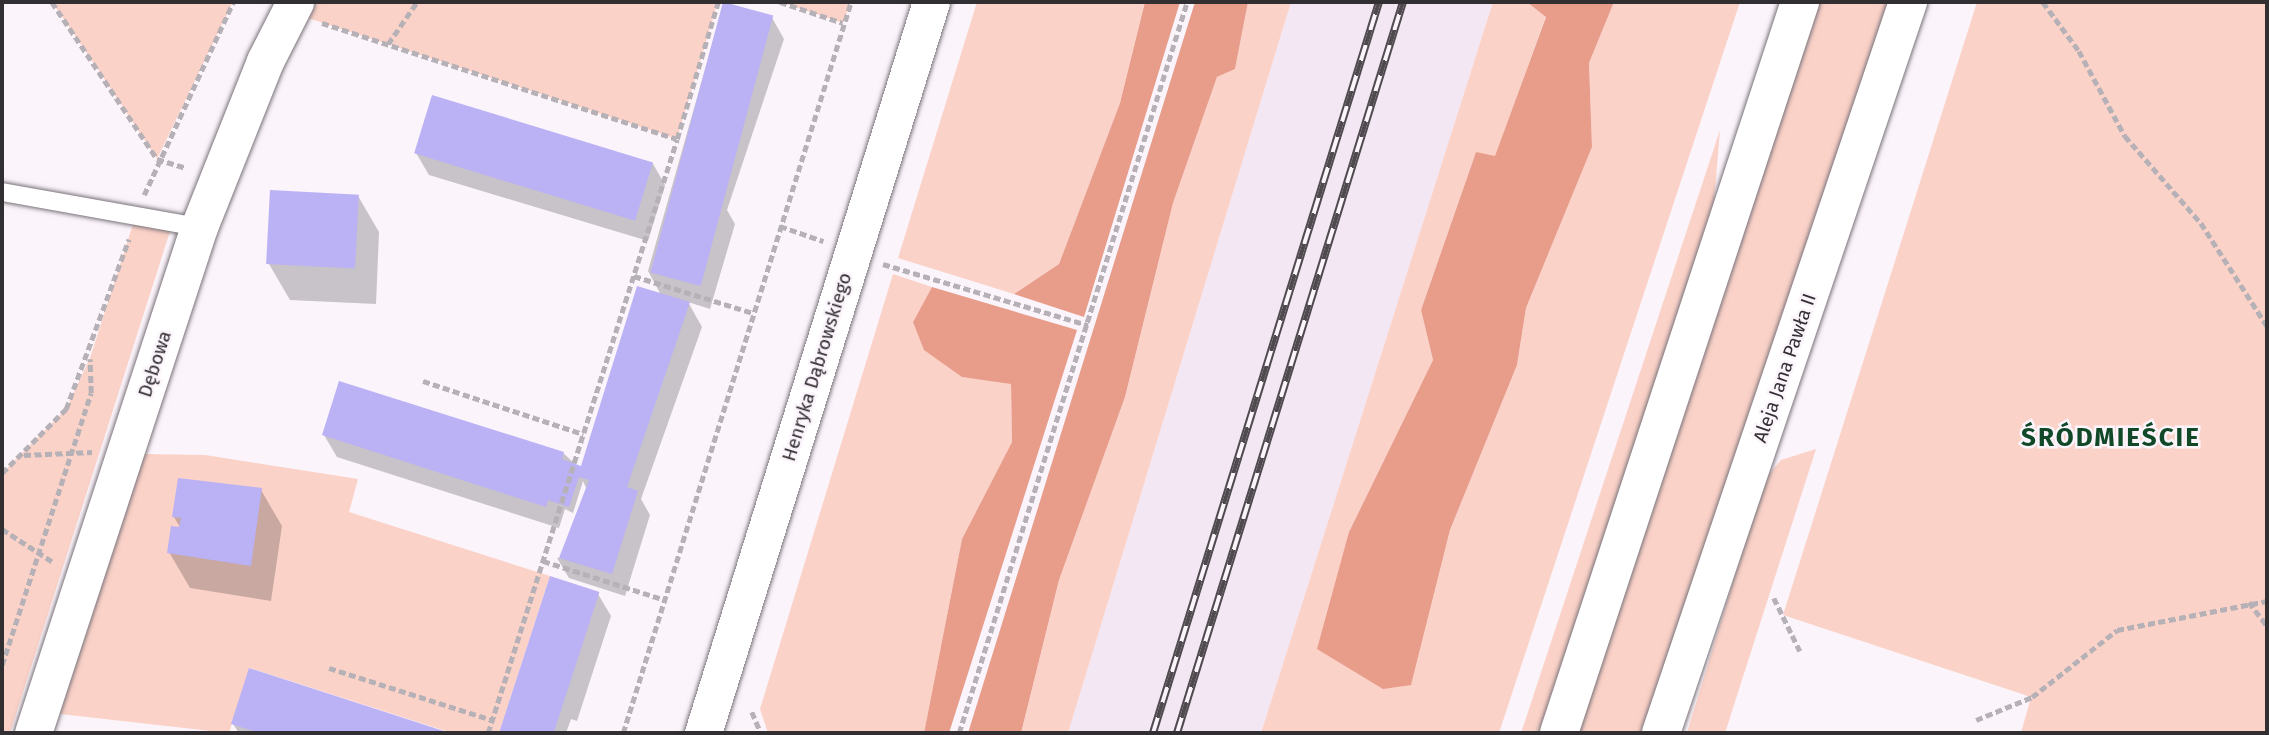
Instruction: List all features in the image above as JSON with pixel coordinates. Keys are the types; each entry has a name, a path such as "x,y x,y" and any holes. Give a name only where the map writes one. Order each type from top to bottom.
{"street":[{"name":"Henryka Dąbrowskiego","path":"702,733 931,2"},
{"path":"1559,733 1800,2"},
{"name":"Aleja Jana Pawła II","path":"1661,733 1908,2"},
{"name":"Dębowa","path":"33,733 200,227 265,61 301,10"}],"lane":[{"path":"2,192 200,227"}],"path":[{"path":"52,2 157,159 194,171"},
{"path":"2,473 23,455 66,409 90,358 157,159 233,2"},
{"path":"388,44 417,2"},
{"path":"488,733 634,276 718,2"},
{"path":"780,2 843,23"},
{"path":"623,733 851,2"},
{"path":"959,733 1187,2"},
{"path":"2043,2 2080,51 2125,136 2202,222 2267,326"},
{"path":"301,10 388,44 677,139"},
{"path":"780,226 852,252 1087,325"},
{"path":"634,276 754,313"},
{"path":"2,666 91,393 90,358"},
{"path":"423,381 583,434"},
{"path":"23,455 100,451"},
{"path":"2,529 63,569"},
{"path":"543,561 664,600"},
{"path":"1774,598 1801,652"},
{"path":"1976,720 2032,697 2117,630 2249,602 2267,601"},
{"path":"2249,602 2267,626"},
{"path":"329,668 492,720"},
{"path":"752,712 761,733"}],"shaded area":[{"path":"52,2 233,2 157,159 99,71"},
{"path":"317,2 718,2 677,139 308,18"},
{"path":"780,2 851,2 843,23"},
{"path":"977,2 1145,2 1120,103 1059,264 1014,294 898,258"},
{"path":"1145,2 1180,2 1084,317 1014,294 1059,264 1120,103"},
{"path":"1195,2 1248,2 1235,69 1217,77 1173,203 1125,397 1059,580 1021,733 968,733"},
{"path":"1248,2 1291,2 1068,733 1021,733 1059,580 1125,397 1173,203 1217,77 1235,69"},
{"path":"1291,2 1493,2 1261,733 1068,733"},
{"path":"1493,2 1527,2 1546,16 1495,157 1476,152 1421,310 1433,360 1349,532 1411,684 1450,530 1517,365 1526,308 1592,147 1589,63 1614,2 1740,2 1499,733 1261,733"},
{"path":"1527,2 1614,2 1589,63 1592,147 1526,308 1517,365 1450,530 1411,685 1383,689 1317,649 1349,532 1433,360 1421,310 1476,152 1495,156 1546,17"},
{"path":"1815,2 1892,2 1643,733 1575,733"},
{"path":"1977,2 2267,2 2267,733 2021,733 2031,697 1783,615"},
{"path":"1720,130 1713,214 1540,733 1521,733"},
{"path":"136,215 173,222 10,733 2,733 2,473 66,409 90,358"},
{"path":"893,274 932,287 913,322 962,377 1011,383 1012,442 962,539 924,733 768,733 760,709"},
{"path":"932,287 1077,330 949,733 924,733 962,539 1012,442 1011,384 962,377 924,350 913,322"},
{"path":"1816,449 1725,733 1687,733 1764,480 1781,460"},
{"path":"144,454 205,455 358,479 349,512 550,576 499,733 452,733 250,668 229,733 60,714"}],"building":[{"path":"723,2 773,15 701,286 651,272"},
{"path":"432,95 653,163 635,221 414,153"},
{"path":"270,190 359,195 355,269 266,264"},
{"path":"637,286 690,302 627,487 638,491 612,574 559,558 589,480 579,477 569,507 548,500 546,507 322,435 339,381 564,452 562,459 581,466"},
{"path":"178,478 262,488 251,566 167,553 171,526 179,527 181,518 172,517"},
{"path":"550,576 599,592 554,733 499,733"},
{"path":"249,668 450,733 260,733 231,724"}],"railway":[{"path":"1153,733 1379,2"},
{"path":"1177,733 1403,2"}],"district":[{"name":"ŚRÓDMIEŚCIE","path":"2111,438"}]}
